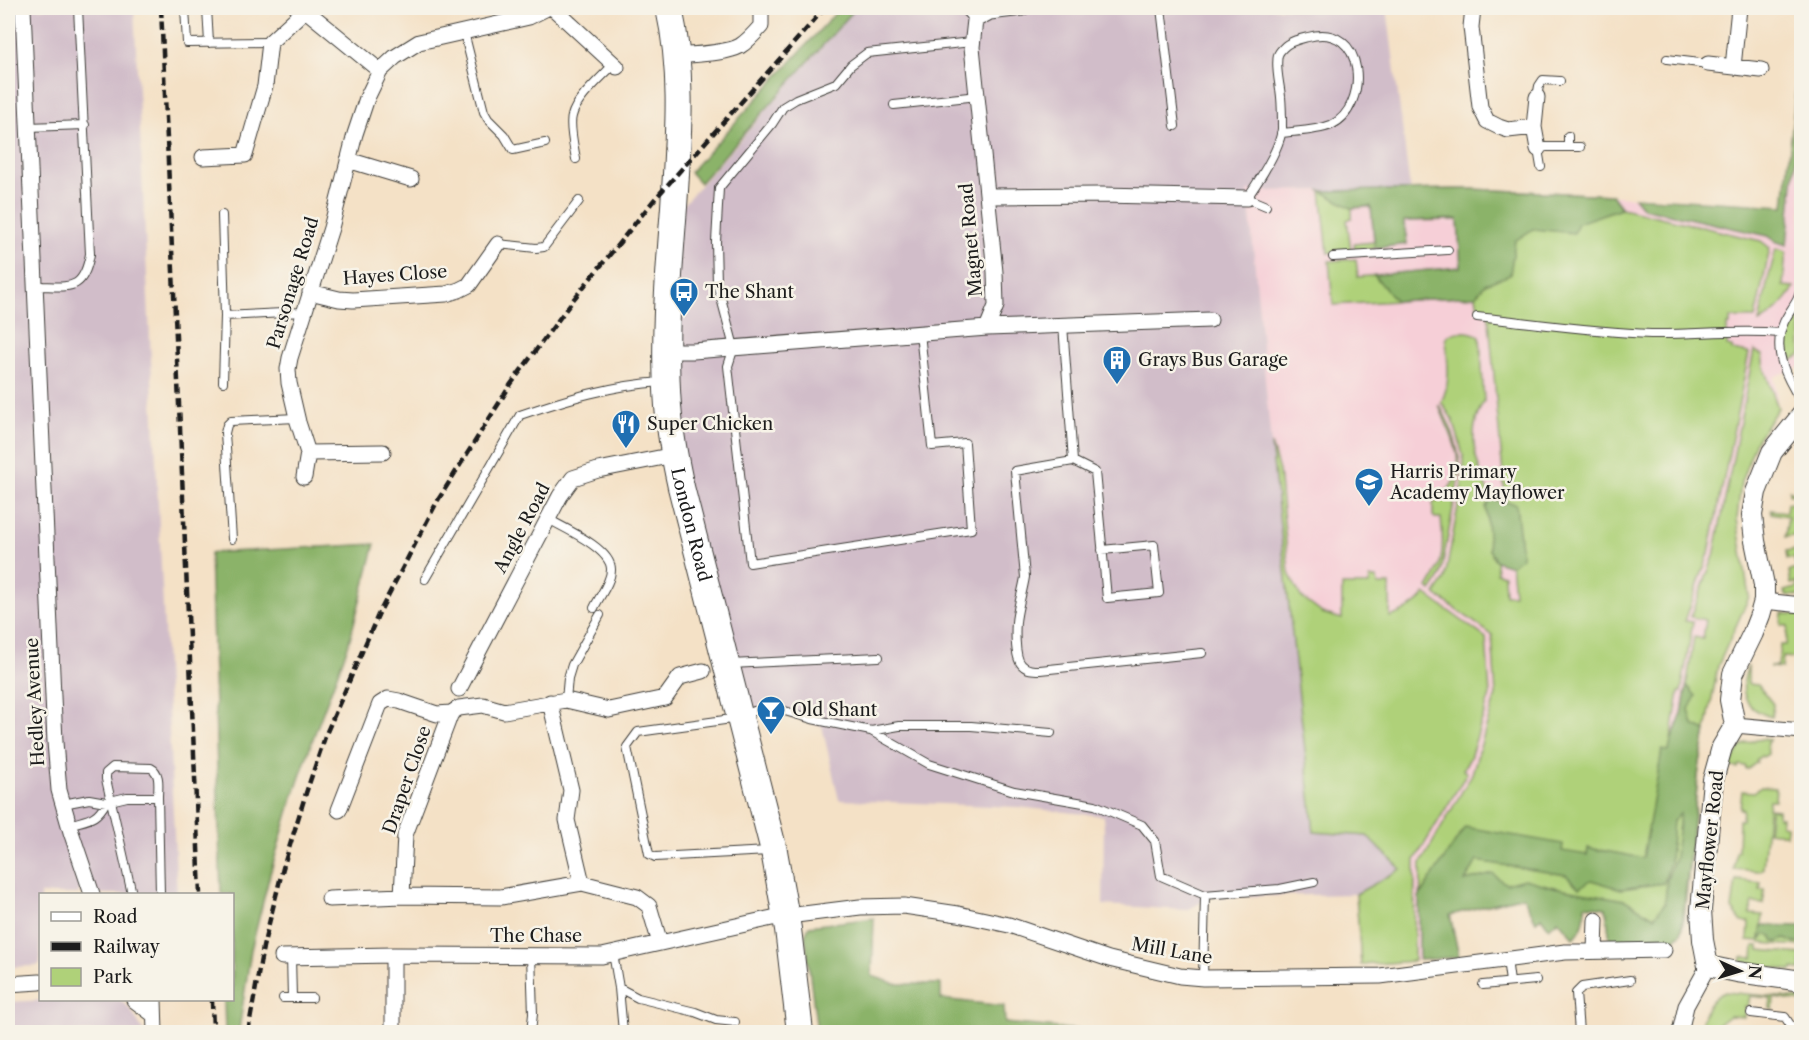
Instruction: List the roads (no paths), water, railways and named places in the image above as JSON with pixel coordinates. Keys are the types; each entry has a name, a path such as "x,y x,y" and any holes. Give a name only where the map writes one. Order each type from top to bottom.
{"main road":[{"name":"London Road","path":"669,8 678,56 679,102 667,351 668,408 674,455 715,667 739,718 774,851 794,970 800,1032"}],"street":[{"name":"Hedley Avenue","path":"23,8 55,742 59,790 69,825 94,892"},
{"path":"203,157 245,155 264,86 270,42 304,8 380,71"},
{"name":"Parsonage Road","path":"304,477 308,453 297,418 288,369 303,312 331,228 364,106 380,71 395,57 418,42 529,17 547,8"},
{"path":"553,8 616,65"},
{"path":"678,56 731,49 740,45 751,38 761,26 761,8"},
{"path":"975,20 990,12 1022,8"},
{"path":"1473,8 1471,27 1480,107 1487,121 1508,130 1534,127"},
{"path":"1733,67 1739,8"},
{"name":"Magnet Road","path":"975,20 972,42 995,272 996,306 987,328"},
{"path":"1708,64 1761,70"},
{"path":"1537,98 1534,127 1538,149"},
{"path":"348,159 411,179"},
{"path":"987,196 1101,195 1247,198"},
{"name":"Hayes Close","path":"310,292 353,300 446,294 468,285 498,244"},
{"path":"667,351 693,351 987,328 1210,320"},
{"path":"1802,415 1772,452 1756,492 1752,515 1764,585 1764,601 1761,615 1733,674 1730,700 1735,724 1802,731"},
{"path":"308,453 383,452"},
{"name":"Angle Road","path":"459,689 560,496 573,478 598,470 674,455"},
{"path":"1764,601 1802,605"},
{"path":"339,810 380,704 388,699 437,714 483,705 504,711 566,700 609,710 665,698 680,677 715,667"},
{"path":"550,702 571,790 567,819 582,883"},
{"name":"Draper Close","path":"402,896 405,835 451,713"},
{"name":"Mayflower Road","path":"1708,966 1701,910 1713,780 1722,747 1735,724"},
{"path":"329,900 402,896 501,897 582,883 637,897 649,906 660,943"},
{"name":"Mill Lane","path":"785,916 875,906 904,906 958,914 1035,933 1109,959 1180,976 1203,978 1380,976 1565,952 1664,950"},
{"name":"The Chase","path":"286,956 393,954 602,956 785,916"},
{"path":"1594,951 1596,920"},
{"path":"393,954 393,1032"},
{"path":"1680,1032 1686,1006 1708,966 1802,981"},
{"path":"8,984 39,982"},
{"path":"139,1001 154,1007 156,1032"}],"lane":[{"path":"35,286 68,286 79,282 87,271 90,254 78,8"},
{"path":"185,8 187,43 270,42"},
{"path":"207,8 209,43"},
{"path":"963,8 975,20"},
{"path":"1161,8 1175,126"},
{"path":"464,32 477,90 488,119 504,135 513,150 545,143"},
{"path":"1266,206 1247,198 1264,170 1281,133 1278,55 1284,47 1294,41 1312,36 1338,37 1353,55 1357,69 1356,87 1351,106 1345,115 1332,124 1281,133"},
{"path":"920,333 932,446 964,442 971,529 750,563 728,366 734,347 717,283 716,232 719,188 772,124 783,107 796,99 836,83 851,65 867,53 972,42"},
{"path":"1667,59 1708,64"},
{"path":"576,159 572,114 579,103 616,65"},
{"path":"1537,98 1539,86 1543,80 1560,81"},
{"path":"894,105 978,96"},
{"path":"28,127 85,125"},
{"path":"1568,136 1568,147"},
{"path":"1541,167 1538,149 1580,147"},
{"path":"498,244 544,247 579,201"},
{"path":"222,215 225,316 223,382"},
{"path":"1333,257 1448,250"},
{"path":"1802,284 1798,307 1785,320 1779,333 1779,351 1784,372 1802,403"},
{"path":"225,316 303,312"},
{"path":"1477,317 1642,334 1779,333"},
{"path":"1063,325 1073,461"},
{"path":"425,579 520,415 574,397 635,384 667,382"},
{"path":"232,539 225,433 227,425 231,421 297,418"},
{"path":"1102,550 1154,544 1159,593 1107,598 1102,550 1095,472 1073,461 1015,471 1025,577 1016,617 1017,655 1023,667 1040,670 1202,653"},
{"path":"548,519 603,552 609,560 611,570 607,583 594,608"},
{"path":"566,700 572,665 600,615"},
{"path":"715,667 879,657"},
{"path":"774,851 655,857 649,854 627,747 638,732 739,718 754,711 778,709 812,719 871,731 929,764 1014,791 1095,805 1142,825 1155,841 1161,876 1203,895 1280,889 1314,882"},
{"path":"871,731 899,726 970,726 1051,733"},
{"path":"132,893 109,801 106,773 113,767 151,768 158,774 160,893"},
{"path":"63,804 89,799 109,801 127,797 158,797"},
{"path":"69,825 95,817 109,801"},
{"path":"1203,895 1205,895 1203,978"},
{"path":"613,953 623,1032"},
{"path":"531,955 533,1014 531,1032"},
{"path":"286,956 292,998"},
{"path":"1507,959 1510,982"},
{"path":"1483,985 1536,980"},
{"path":"1579,1032 1576,993 1582,987 1630,980"},
{"path":"619,988 638,998 695,1012 716,1020 735,1022"},
{"path":"283,999 312,998"},
{"path":"1751,1013 1785,1017 1795,1032"}],"railway":[{"path":"161,8 200,893"},
{"path":"248,1032 263,947 283,868 326,734 378,615 438,500 511,384 573,300 654,200 825,8"},
{"path":"212,1001 213,1032"}],"place":[{"name":"The Shant","path":"684,318"},
{"name":"Grays Bus Garage","path":"1117,386"},
{"name":"Super Chicken","path":"626,450"},
{"name":"Harris Primary Academy Mayflower","path":"1369,508"},
{"name":"Old Shant","path":"771,736"}]}
